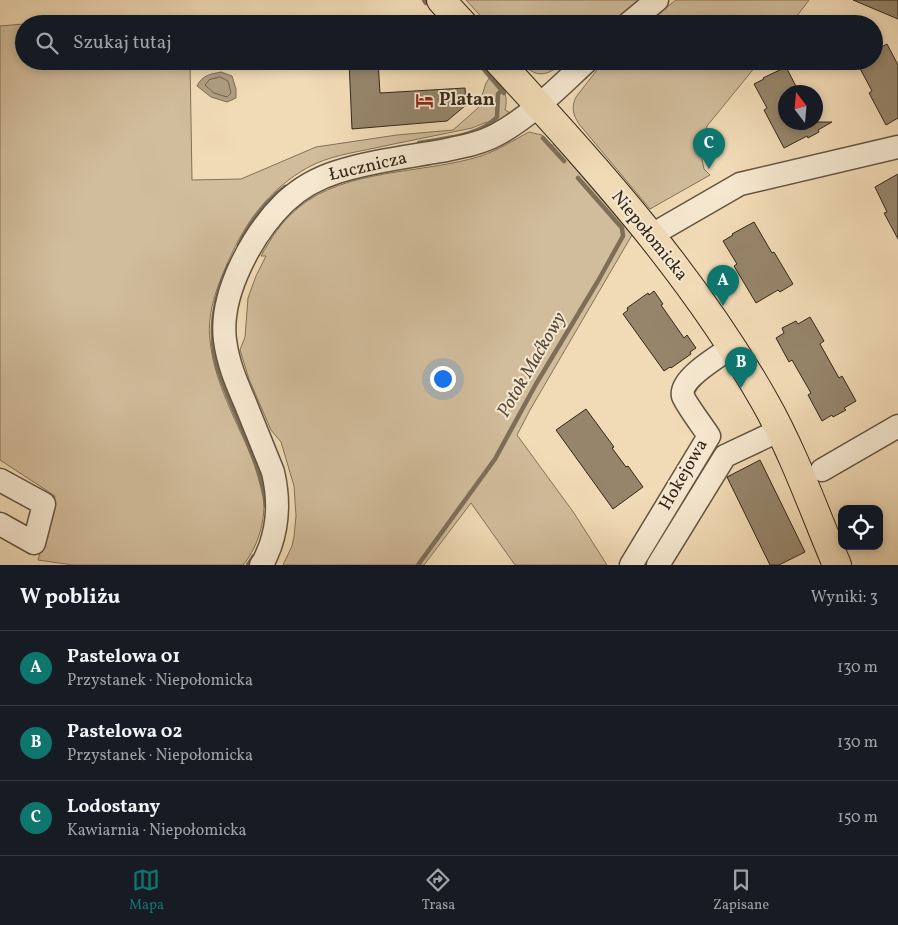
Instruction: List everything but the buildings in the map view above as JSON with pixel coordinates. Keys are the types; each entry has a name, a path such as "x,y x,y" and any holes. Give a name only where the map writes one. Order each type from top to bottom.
{"main road":[{"path":"441,0 455,15"},
{"name":"Niepołomicka","path":"506,70 653,236 732,347 780,430 837,565"}],"street":[{"path":"639,15 657,0"},
{"name":"Łucznicza","path":"261,565 265,560 276,530 278,512 277,490 273,472 230,366 225,339 226,313 234,281 258,235 286,200 308,184 320,178 357,167 475,144 496,135 521,119 577,70"},
{"path":"653,236 662,228 740,184 898,147"},
{"name":"Hokejowa","path":"631,565 709,436 684,396 684,385 693,375 732,347"},
{"path":"822,470 898,426"},
{"path":"658,565 725,456 780,430"},
{"path":"0,480 44,504 34,543 0,524"}],"shaded area":[{"path":"466,0 639,0 622,15 480,15"},
{"path":"676,0 809,0 798,15 657,15"},
{"path":"15,25 15,70 190,70 192,180 241,179 316,147 397,135 453,130 478,108 486,83 492,74 504,90 506,99 505,110 509,112 497,124 491,127 487,122 472,128 340,155 307,168 283,184 263,204 239,238 215,295 209,329 212,355 219,381 255,465 264,497 263,517 258,538 243,565 73,565 38,560 55,496 0,460 0,26"},
{"path":"530,70 554,70 543,74"},
{"path":"597,70 753,70 707,126 701,155 704,169 710,175 650,209 579,124 573,108 576,97"},
{"path":"529,132 542,135 552,145 555,145 632,235 517,435 574,513 607,565 515,565 471,503 424,565 283,565 294,537 296,516 294,486 281,442 271,430 249,379 240,350 245,337 248,298 266,256 261,256 287,218 317,195 362,179 459,162 481,156"}],"water":[{"path":"221,72 232,76 236,89 236,98 227,102 211,97 197,86 204,77"}],"waterway":[{"name":"Potok Maćkowy","path":"485,70 504,93"},
{"path":"419,143 461,136 489,124 497,117 498,94 502,90"},
{"name":"Potok Maćkowy","path":"543,138 564,161"},
{"name":"Potok Maćkowy","path":"418,565 495,459 536,384 623,236 622,228 578,178"},
{"path":"239,245 259,213 285,187"},
{"path":"229,265 216,302 213,327 214,353 223,383 252,452 263,488 266,506"},
{"path":"248,565 254,556"}],"place":[{"name":"Platan","path":"425,100"},
{"name":"Lodostany","path":"709,169"},
{"name":"Pastelowa 01","path":"723,306"},
{"name":"Pastelowa 02","path":"741,388"}]}
